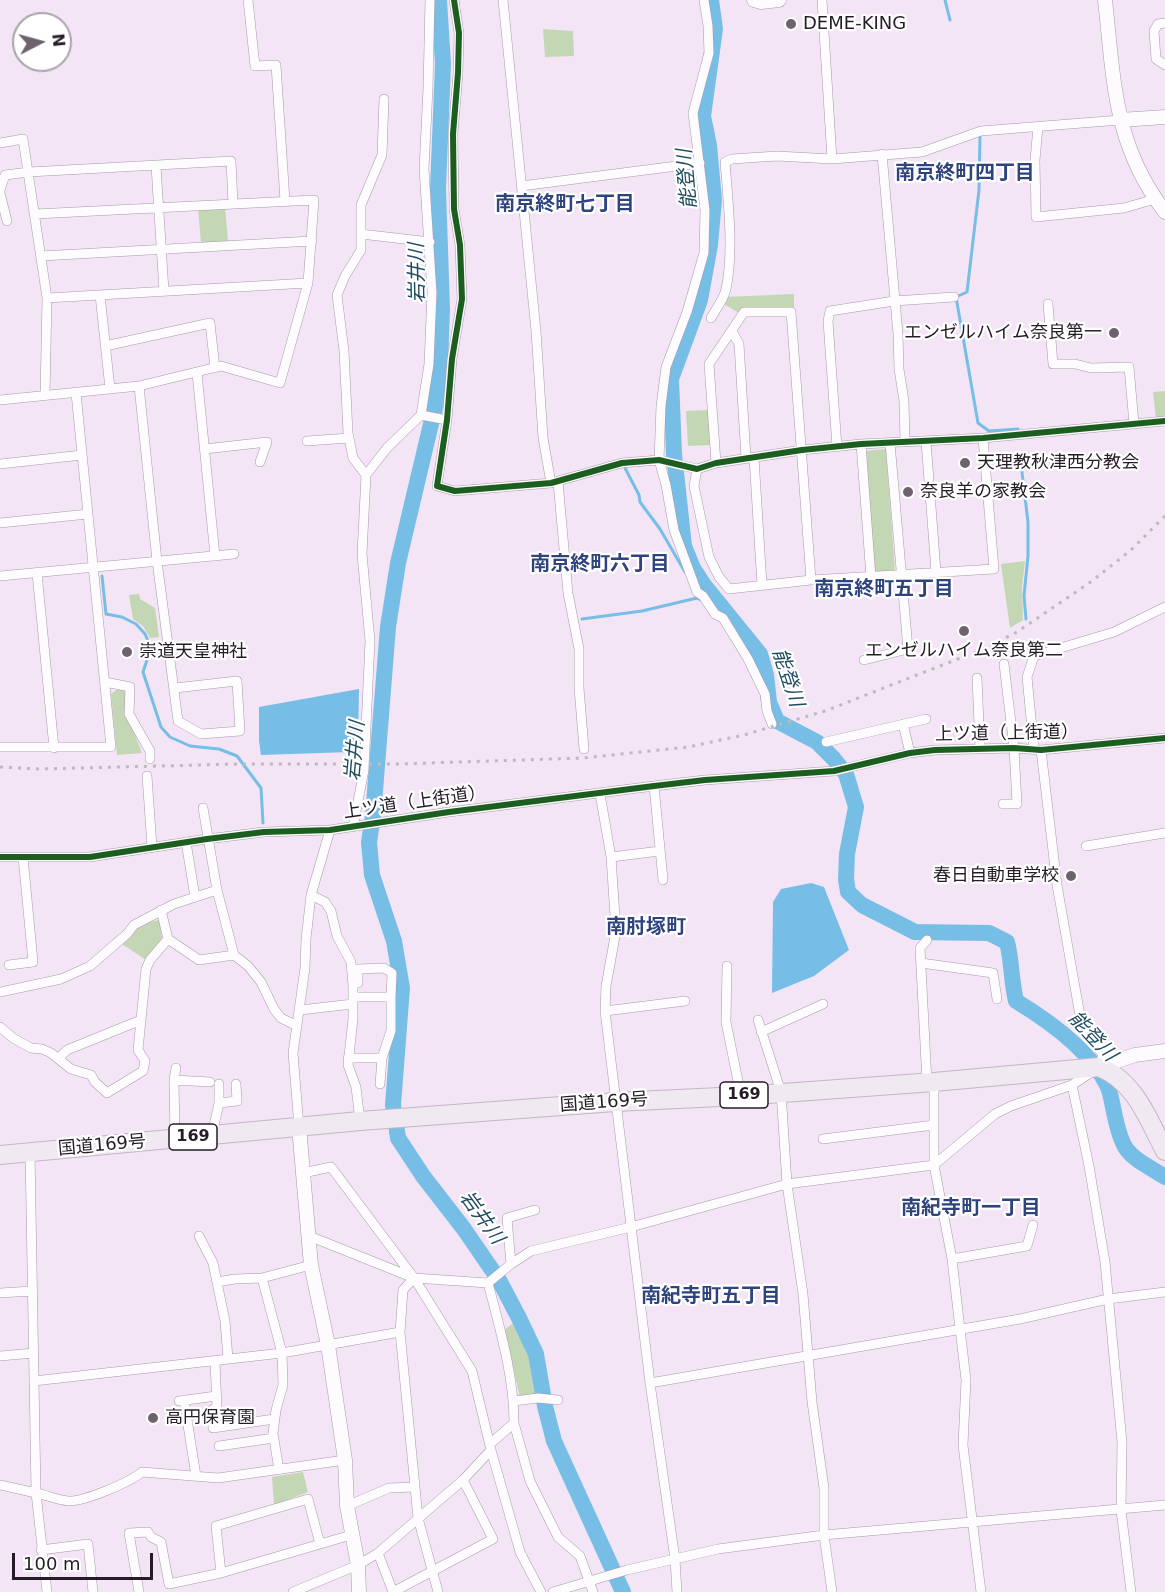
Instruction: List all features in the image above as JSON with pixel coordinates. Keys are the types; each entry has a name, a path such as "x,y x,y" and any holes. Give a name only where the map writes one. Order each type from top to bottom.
{"highway":[{"name":"国道169号","path":"0,1155 360,1121 615,1102 741,1096 931,1082 1074,1077 1099,1067"},
{"path":"1099,1067 1108,1070 1130,1087 1165,1151"}],"street":[{"path":"248,0 255,66 276,65 285,201"},
{"path":"353,826 364,770 370,641 362,554 366,476 387,448 423,416 429,364 432,293 430,242 424,199 424,169 430,0"},
{"path":"454,0 459,33 453,134 454,209 460,245 462,298 452,359 437,486 455,491 555,482 622,463 662,461 693,467 802,450 861,444 983,438 1165,421"},
{"path":"503,0 536,331 543,438 555,482 568,593 579,649 579,688 584,748"},
{"path":"704,0 709,53 693,113 705,210 704,253 687,312 666,367 661,406 662,461 674,530 696,592 703,596 715,614 723,618 748,659 765,694 767,711 772,724"},
{"path":"754,0 761,2 779,0"},
{"path":"822,0 832,159"},
{"path":"1106,0 1120,120 1126,141 1155,199 1165,212"},
{"path":"1165,23 1158,24 1154,31 1156,59 1165,65"},
{"path":"366,476 353,458 349,438 344,351 337,295 345,276 361,250 361,205 382,155 384,99"},
{"path":"711,318 726,291 729,265 729,217 725,162 732,159 777,156 832,159 922,152 981,131 1165,117"},
{"path":"1038,127 1035,160 1036,217 1124,208 1155,199"},
{"path":"0,143 23,140 29,172 47,298 45,396"},
{"path":"882,154 899,369 904,401 905,442"},
{"path":"7,221 0,191 5,175 29,172 231,161 233,204"},
{"path":"521,186 700,163"},
{"path":"156,166 164,291"},
{"path":"0,400 139,386 221,366 280,383 308,283 314,200 35,214"},
{"path":"361,234 430,242"},
{"path":"41,256 312,241"},
{"path":"47,298 308,283"},
{"path":"100,295 110,389"},
{"path":"837,447 828,321 830,310 894,301 954,297"},
{"path":"1048,304 1053,364 1075,364 1090,368 1129,367 1134,424"},
{"path":"716,463 709,364 744,312 791,312 811,580"},
{"path":"105,346 210,323 215,368"},
{"path":"732,331 739,344 762,585"},
{"path":"197,373 215,556"},
{"path":"139,386 157,561 178,721 201,734 240,731 237,681 175,688"},
{"path":"0,747 111,747 76,393"},
{"path":"423,416 445,420"},
{"path":"307,441 349,438"},
{"path":"693,467 694,486 709,556 719,577 729,589 811,580 994,569 983,438"},
{"path":"926,441 936,572"},
{"path":"205,449 267,442 260,462"},
{"path":"864,660 908,649 890,443"},
{"path":"861,444 871,577"},
{"path":"0,464 82,455"},
{"path":"0,523 88,514"},
{"path":"0,576 234,554"},
{"path":"37,573 54,748"},
{"path":"1099,1067 1103,1055 1082,1027 1057,885 1027,677 1035,656 1114,632 1165,607"},
{"path":"1004,664 1014,748 1017,804 1004,804"},
{"path":"976,678 980,748"},
{"path":"105,682 130,687 129,714 150,751 150,759"},
{"path":"826,742 926,719"},
{"path":"903,724 910,753"},
{"name":"上ツ道（上街道）","path":"0,857 90,857 264,832 330,830 449,812 705,780 843,770 910,753 980,748 1038,749 1165,738"},
{"path":"147,776 152,847"},
{"path":"654,786 663,880"},
{"path":"600,794 611,857 616,931 606,986 605,1011 650,1383 675,1559 677,1592"},
{"path":"203,808 217,890 234,955 248,966 261,982 281,1018 297,1026"},
{"path":"330,830 311,896 300,1010 293,1053 310,1265 328,1345 345,1460 347,1506 358,1565 359,1592"},
{"path":"1086,846 1165,833"},
{"path":"186,842 195,897"},
{"path":"611,857 660,851"},
{"path":"9,965 33,962 23,857"},
{"path":"0,992 61,980 90,966 127,934 134,925 161,910 217,890"},
{"path":"311,896 325,903 331,911 338,936 351,962 353,1019 348,1065 356,1087 360,1121"},
{"path":"161,910 168,939 199,960 234,955"},
{"path":"0,1027 31,1048 42,1049 59,1058 71,1069 91,1075 107,1093 143,1071 145,1061 138,1050 146,969 150,960 168,939"},
{"path":"927,940 920,948 934,1125 934,1165 952,1259 966,1380 963,1445 981,1592"},
{"path":"921,963 993,973 997,999"},
{"path":"727,966 726,1022 741,1096"},
{"path":"353,986 358,984 358,969 384,968 392,973 391,1031 382,1058 380,1084"},
{"path":"300,1010 353,1000 391,998"},
{"path":"605,1011 685,1001"},
{"path":"762,1032 823,1004"},
{"path":"59,1058 67,1050 141,1020"},
{"path":"758,1020 781,1092 787,1184 803,1294 824,1488 824,1535 832,1592"},
{"path":"1099,1067 1135,1055 1165,1051"},
{"path":"348,1058 382,1058"},
{"path":"176,1068 174,1080 176,1139"},
{"path":"309,1236 414,1278 490,1281 531,1251 631,1227 787,1184 934,1165 995,1114 1074,1077 1105,1262 1122,1442 1121,1510 1131,1592"},
{"path":"174,1080 214,1083 219,1103 212,1135"},
{"path":"219,1103 237,1101 236,1084"},
{"path":"823,1139 934,1125"},
{"path":"30,1152 36,1493 46,1592"},
{"path":"303,1173 331,1167 414,1278 472,1371 490,1447 520,1552 541,1592"},
{"path":"508,1266 507,1218 535,1210"},
{"path":"952,1259 1027,1246 1033,1225"},
{"path":"199,1236 213,1263 225,1321 228,1359"},
{"path":"217,1282 262,1278 310,1265"},
{"path":"262,1278 282,1353 282,1385 274,1419 274,1438 279,1470"},
{"path":"414,1278 403,1290 400,1332 418,1518 438,1592"},
{"path":"490,1281 514,1401 514,1423 530,1481 558,1537 580,1556 591,1581 593,1592"},
{"path":"0,1293 32,1291"},
{"path":"650,1383 1020,1319 1108,1299 1165,1292"},
{"path":"34,1382 282,1353 400,1332"},
{"path":"0,1356 34,1353"},
{"path":"215,1361 217,1408 212,1410 213,1428 274,1419"},
{"path":"196,1476 181,1401 216,1396"},
{"path":"514,1401 538,1398 558,1400"},
{"path":"292,1592 358,1565 378,1553 463,1480 490,1447 514,1423"},
{"path":"219,1446 274,1438"},
{"path":"0,1485 69,1501 133,1480 142,1472 218,1478 345,1460"},
{"path":"378,1553 393,1592 493,1539 463,1480"},
{"path":"347,1506 389,1488 415,1487"},
{"path":"221,1573 216,1526 309,1499 320,1544"},
{"path":"553,1592 627,1570 718,1549 824,1535 1165,1505"},
{"path":"139,1592 129,1533 148,1532 160,1542 170,1588 351,1535"},
{"path":"41,1550 88,1544 93,1592"}],"green space":[{"path":"543,29 573,31 574,56 545,57"},
{"path":"225,206 228,241 201,243 198,208"},
{"path":"794,294 794,307 742,309 739,313 722,303 725,297"},
{"path":"1165,391 1165,418 1156,419 1153,392"},
{"path":"708,410 710,445 688,446 686,411"},
{"path":"886,449 895,571 874,572 865,451"},
{"path":"1025,561 1022,588 1023,620 1010,628 1001,564"},
{"path":"139,594 140,599 155,608 159,637 150,638 143,626 133,619 129,595"},
{"path":"118,689 126,690 132,727 142,753 117,755 111,694"},
{"path":"159,920 162,938 146,960 122,944 141,924"},
{"path":"515,1322 529,1353 537,1395 520,1397 504,1330"},
{"path":"303,1472 308,1492 274,1505 272,1477"}],"water":[{"path":"359,689 358,746 354,747 351,752 261,755 259,707"},
{"path":"811,883 824,887 849,950 814,976 772,993 773,902 781,889"}],"waterway":[{"name":"岩井川","path":"439,0 443,64 438,189 442,309 440,363 435,407 398,563 388,627 369,842 372,875 394,941 402,988 393,1105 398,1138 499,1280 519,1318 536,1354 554,1441 623,1592"},
{"name":"能登川","path":"711,0 715,29 703,116 709,145 714,200 710,245 700,300 671,379 674,454 684,546 693,568 704,585 760,654 766,675 769,702 777,721 817,742 846,774 856,807 847,854 848,892 862,905 915,932 989,933 1007,942 1016,1001 1055,1027 1090,1060 1100,1072 1108,1088 1124,1146 1135,1158 1165,1177"},
{"path":"945,0 950,20"},
{"path":"980,135 979,190 967,292 956,297 978,423 989,431 1018,429"},
{"path":"1021,464 1028,522 1028,556 1024,596 1026,619"},
{"path":"625,468 639,495 640,502 660,529 685,572"},
{"path":"102,576 106,614 122,617 136,624 145,634 150,645 143,672 161,727 170,737 190,746 219,749 237,756 261,788 263,823"},
{"path":"582,619 642,611 697,598 701,600"}],"railway":[{"path":"0,767 39,769 239,764 397,764 583,758 688,747 744,735 825,711 986,648 1017,632 1092,581 1131,550 1165,516"}],"cycle path":[{"path":"454,0 459,33 453,134 454,209 460,245 462,299 452,359 447,420 437,486 455,491 551,483 622,463 659,460 697,469 716,463 802,450 861,444 983,438 1165,421"},
{"path":"0,857 90,857 264,832 330,830 449,812 705,780 834,771 910,753 935,750 1014,748 1041,750 1165,738"}],"place":[{"name":"DEME-KING","path":"791,24"},
{"name":"エンゼルハイム奈良第一","path":"1114,333"},
{"name":"天理教秋津西分教会","path":"965,463"},
{"name":"奈良羊の家教会","path":"908,492"},
{"name":"エンゼルハイム奈良第二","path":"964,631"},
{"name":"崇道天皇神社","path":"127,652"},
{"name":"春日自動車学校","path":"1071,876"},
{"name":"高円保育園","path":"153,1418"}],"district":[{"name":"南京終町四丁目","path":"965,174"},
{"name":"南京終町七丁目","path":"565,205"},
{"name":"南京終町六丁目","path":"600,565"},
{"name":"南京終町五丁目","path":"884,590"},
{"name":"南肘塚町","path":"646,928"},
{"name":"南紀寺町一丁目","path":"971,1209"},
{"name":"南紀寺町五丁目","path":"711,1297"}]}
